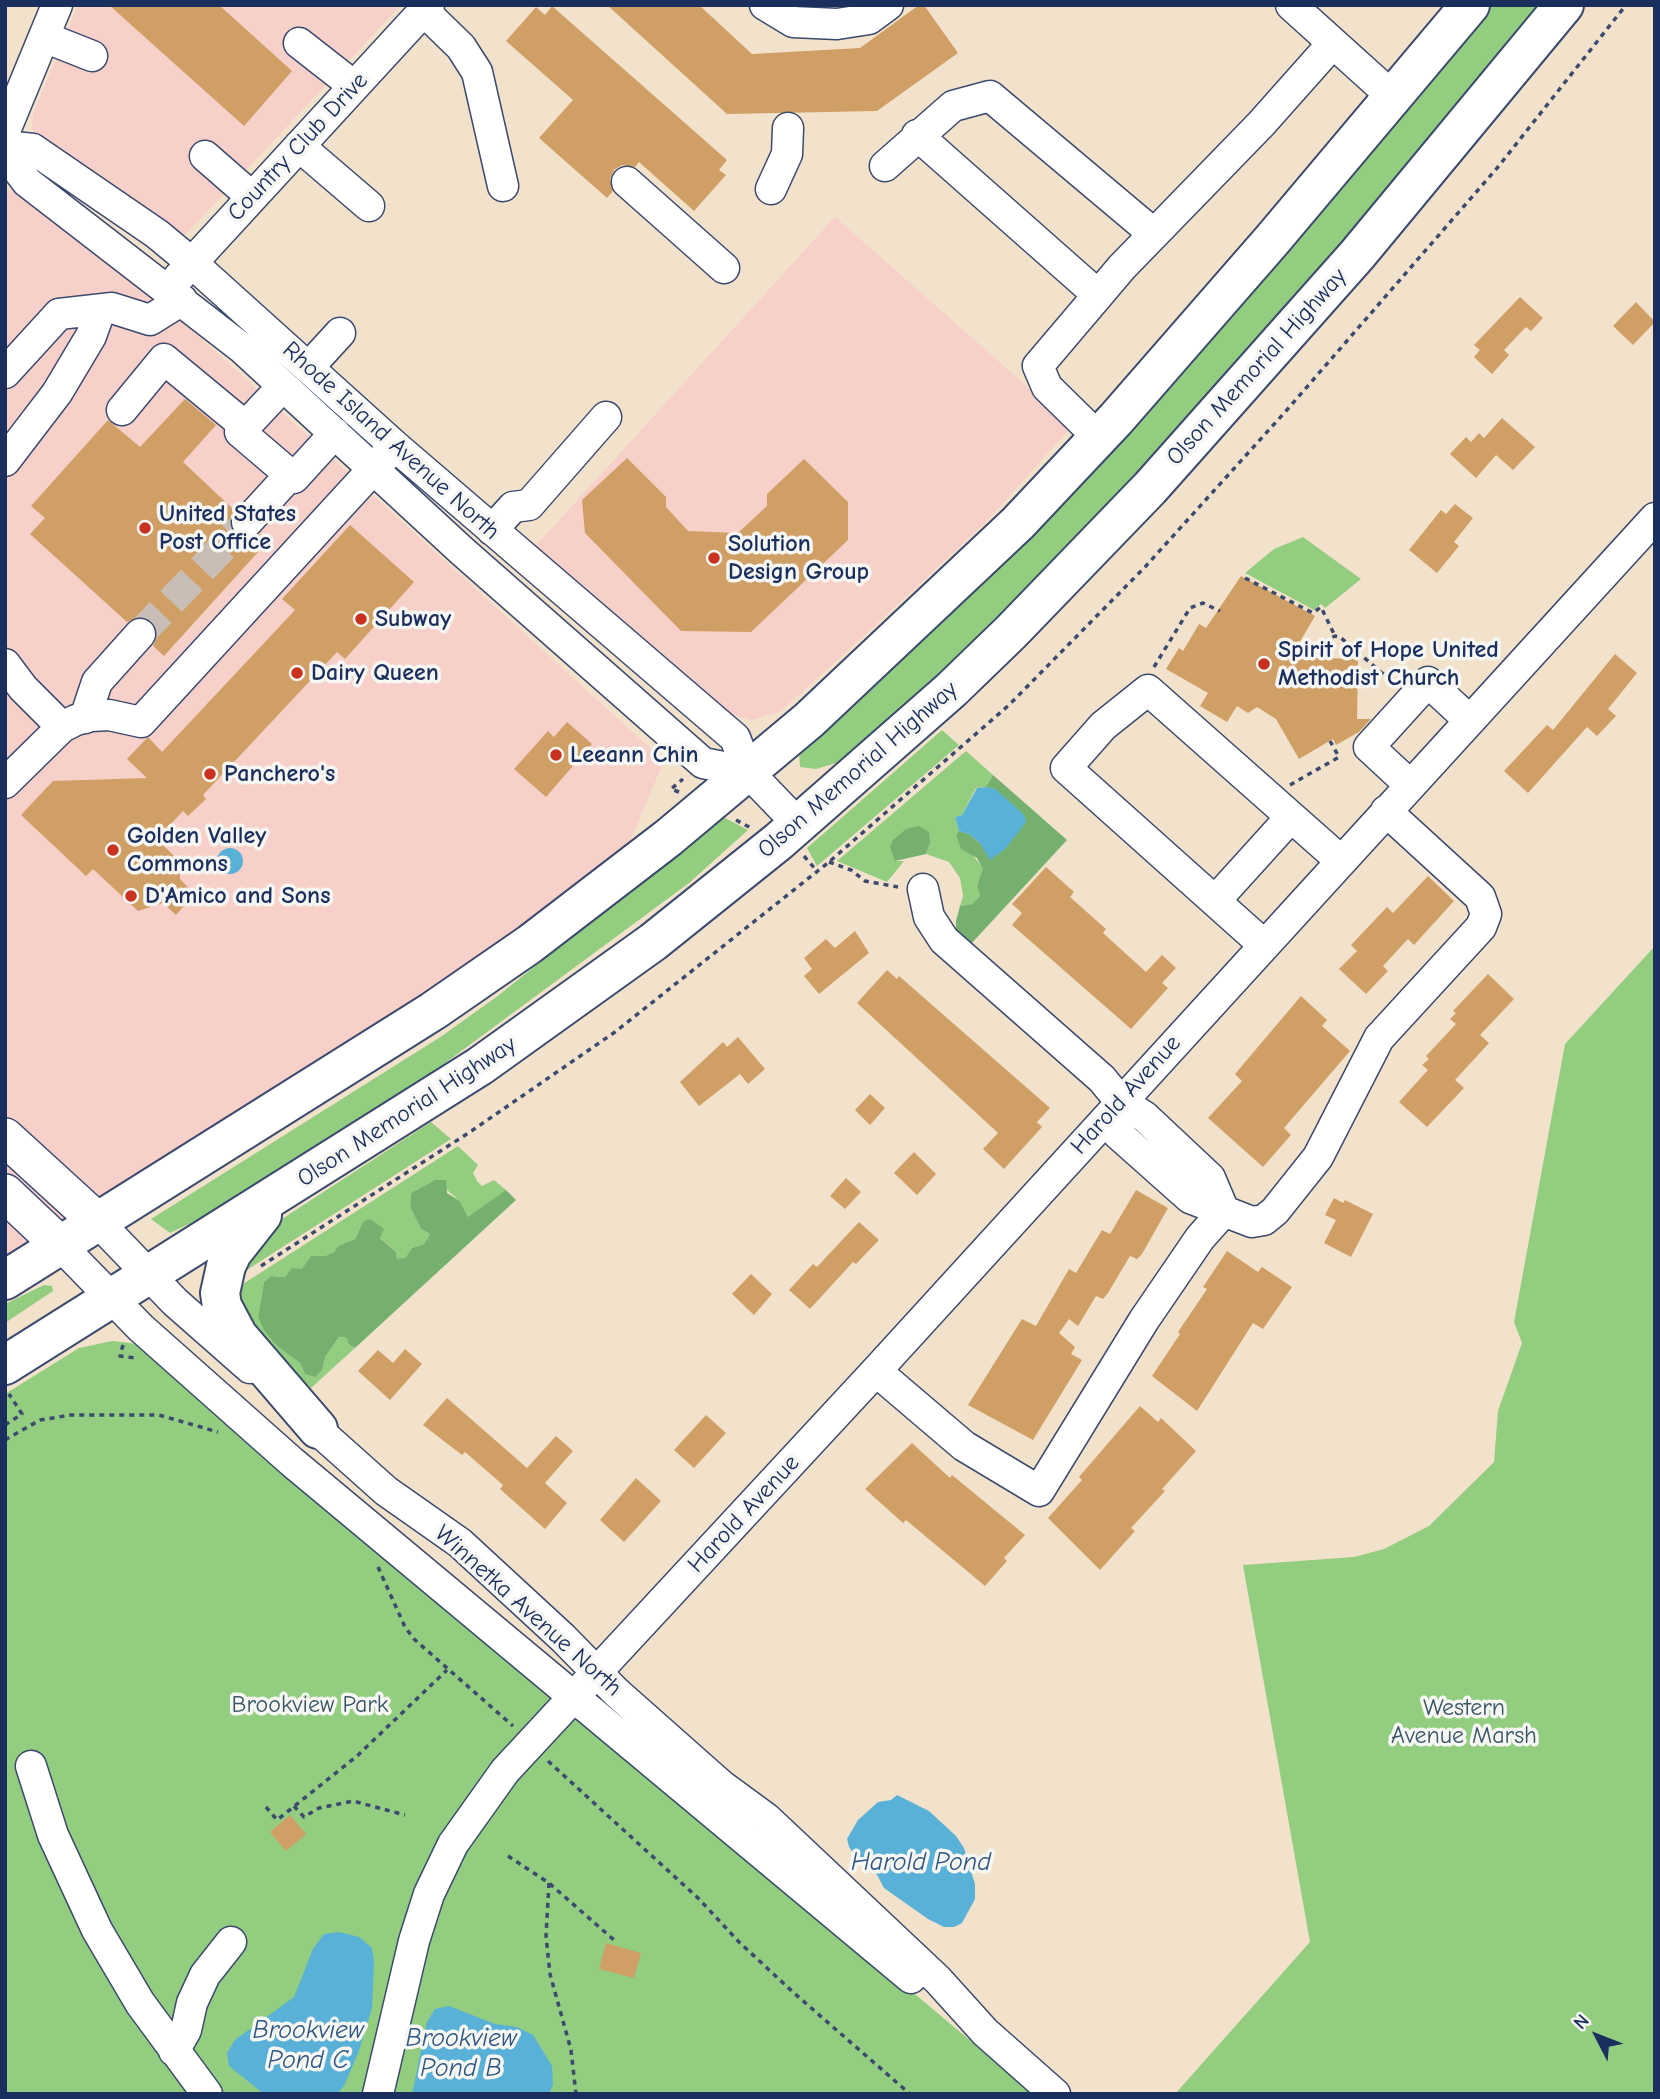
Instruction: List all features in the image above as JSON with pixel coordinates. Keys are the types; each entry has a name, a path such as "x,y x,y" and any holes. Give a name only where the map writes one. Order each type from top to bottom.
{"highway":[{"path":"5,1280 433,1011 540,937 748,772 915,623 1018,523 1098,438 1394,98 1470,5"},
{"name":"Olson Memorial Highway","path":"5,1365 278,1196 480,1066 574,1001 731,881 798,824 968,673 1140,498 1348,265 1564,5"},
{"path":"278,1196 232,1253 222,1279 222,1306 245,1345 318,1429"}],"main road":[{"name":"Winnetka Avenue North","path":"5,1137 97,1222"},
{"name":"Winnetka Avenue North","path":"5,1193 60,1245"}],"street":[{"path":"5,131 57,5"},
{"path":"765,5 793,22 837,24 869,19 888,5"},
{"path":"1291,5 1394,98"},
{"path":"426,8 461,47 477,72 503,186"},
{"name":"Country Club Drive","path":"5,373 59,314 112,308 150,320 175,294 192,263 426,8"},
{"path":"44,37 92,56"},
{"path":"299,43 354,86"},
{"path":"1098,438 1046,387 1038,366 1098,295 1333,43"},
{"path":"885,166 953,106 990,96 1154,234"},
{"path":"771,189 787,154 788,128"},
{"path":"917,135 1098,295"},
{"name":"Rhode Island Avenue North","path":"5,146 33,149 157,234 192,263 395,446 735,738 748,772 798,824"},
{"path":"299,146 369,206"},
{"name":"Rhode Island Avenue North","path":"5,153 27,182 175,294 283,386 375,468 478,566 703,763 748,772"},
{"path":"205,156 252,197"},
{"path":"626,182 724,268"},
{"path":"5,461 57,393 91,336 100,311"},
{"path":"308,368 340,333"},
{"path":"122,410 164,359 246,426"},
{"path":"283,386 240,432 294,478 335,433"},
{"path":"478,566 501,538 531,522 529,505 606,417"},
{"path":"5,664 23,688 74,722 109,716 141,722 395,446"},
{"path":"247,522 290,475"},
{"name":"Harold Avenue","path":"378,2094 414,1941 429,1894 453,1844 474,1811 530,1744 876,1371 1655,518"},
{"path":"5,783 74,722 97,682 140,634"},
{"path":"1410,785 1369,747 1427,682 1469,720"},
{"path":"1264,945 1066,768 1103,726 1147,690 1340,860"},
{"path":"923,889 929,918 944,940 1101,1079 1120,1101 1139,1111 1210,1178 1224,1211 1252,1222 1264,1220 1302,1181 1318,1157 1379,1038 1485,920 1483,900 1386,811"},
{"path":"1215,901 1291,817"},
{"path":"876,1371 964,1446 1039,1491 1144,1320 1200,1238 1224,1211"},
{"name":"Winnetka Avenue North","path":"97,1222 148,1275 386,1491 460,1543 711,1776 766,1818 938,1980 985,2032"},
{"name":"Winnetka Avenue North","path":"60,1245 111,1298 292,1462 918,1984 985,2032 1055,2094"},
{"path":"366,1523 409,1543 439,1561 575,1671 586,1676 598,1673"},
{"path":"31,1766 53,1835 97,1930 140,2003 208,2094"},
{"path":"174,2051 186,2031 192,2003 205,1975 231,1942"}],"path":[{"path":"1245,578 1313,613 1321,607 1335,636 1347,641 1412,700"},
{"path":"1152,671 1172,642 1189,608 1203,603 1220,611"},
{"path":"1295,650 1310,648 1335,636"},
{"path":"1283,787 1339,757 1330,741"},
{"path":"829,862 851,870 865,881 923,889"},
{"path":"5,1387 22,1414 5,1425"},
{"path":"5,1440 40,1420 71,1415 147,1413 222,1433"},
{"path":"375,1563 405,1627 425,1651 698,1898 794,1993 910,2094"},
{"path":"266,1807 277,1820 356,1756 447,1670"},
{"path":"294,1806 303,1817 319,1808 354,1801 405,1815"},
{"path":"508,1856 549,1883 614,1940"},
{"path":"549,1883 546,1936 550,1974 572,2050 576,2094"}],"shaded area":[{"path":"78,5 401,5 184,236 173,234 39,140 32,129 33,114"},
{"path":"9,189 157,298 664,761 625,853 467,970 5,1261 5,198"},
{"path":"835,217 1072,426 986,522 867,633 780,712 751,720 723,712 531,551"}],"green space":[{"path":"1489,5 1546,5 1125,493 903,711 836,763 816,769 800,767 799,751"},
{"path":"1303,537 1361,579 1325,608 1321,604 1314,610 1245,573 1274,549"},
{"path":"942,730 959,745 817,866 807,848"},
{"path":"966,751 993,775 986,787 976,788 962,815 955,817 959,831 956,834 984,869 977,884 980,896 972,904 960,906 963,896 960,878 949,862 926,854 930,843 895,861 904,861 887,882 837,861"},
{"path":"993,775 1067,840 970,945 956,933 956,921 960,906 972,904 980,896 977,885 983,869 977,858 961,849 956,834 959,831 969,834 980,843 995,789 986,787"},
{"path":"721,816 748,830 689,883 422,1080 254,1188 193,1222 170,1233 151,1219 442,1036 499,995"},
{"path":"919,826 929,832 930,843 926,854 895,861 890,847 893,840 906,829"},
{"name":"Western Avenue Marsh","path":"1655,946 1655,2094 1175,2094 1310,1942 1243,1565 1354,1557 1384,1549 1429,1526 1494,1462 1498,1411 1522,1343 1514,1322 1565,1044"},
{"path":"431,1122 451,1139 239,1275 259,1234"},
{"path":"458,1146 478,1165 473,1173 482,1186 494,1180 506,1190 472,1217 468,1217 460,1201 435,1180 411,1193 410,1207 421,1229 430,1234 424,1244 412,1248 405,1258 397,1260 396,1252 363,1222 355,1239 338,1246 334,1252 325,1256 311,1256 302,1270 285,1277 271,1276 264,1282 258,1316 277,1346 301,1364 325,1357 339,1337 347,1338 348,1344 355,1348 311,1388 243,1325 238,1284 243,1284"},
{"path":"435,1180 446,1180 447,1193 460,1201 468,1217 506,1190 516,1200 355,1348 348,1344 347,1338 339,1337 325,1357 322,1370 315,1377 305,1374 301,1364 277,1346 264,1330 258,1316 264,1282 271,1276 285,1277 292,1268 302,1269 311,1256 325,1256 334,1252 338,1246 355,1239 363,1222 370,1219 384,1229 380,1238 396,1252 397,1259 405,1258 412,1248 424,1244 430,1234 421,1229 410,1207 411,1193"},
{"path":"44,1285 52,1286 53,1291 5,1323 5,1304"},
{"name":"Brookview Park","path":"112,1341 131,1343 147,1350 1034,2094 5,2094 5,1394 79,1348"}],"water":[{"path":"977,788 995,789 1009,801 1024,815 1026,822 1006,848 990,860 980,843 969,834 959,831 955,817 962,815"},
{"path":"230,848 240,851 243,861 240,871 230,874 220,871 217,861 220,851"},
{"name":"Harold Pond","path":"897,1795 929,1811 956,1836 964,1848 975,1884 975,1899 962,1923 954,1927 944,1927 928,1919 884,1888 875,1871 855,1856 849,1847 847,1839 858,1820 878,1802 891,1800"},
{"name":"Brookview Pond C","path":"339,1932 359,1937 372,1948 374,1961 372,2008 359,2051 344,2086 337,2094 264,2094 229,2066 227,2053 235,2040 294,1997 313,1949 324,1934"},
{"name":"Brookview Pond B","path":"449,2006 495,2024 517,2027 533,2035 552,2066 553,2085 549,2094 412,2094 427,2022 435,2009"}],"building":[{"path":"109,5 219,5 292,71 244,126"},
{"path":"607,5 699,5 752,54 860,48 919,5 924,5 958,53 877,111 727,114"},
{"path":"552,6 727,160 719,170 726,175 694,211 639,162 635,167 622,165 614,170 610,179 613,191 607,198 539,138 573,100 506,41 536,7 545,15"},
{"path":"1520,297 1543,318 1531,331 1526,327 1504,350 1509,355 1492,374 1474,357 1480,350 1474,345"},
{"path":"1636,302 1655,322 1633,345 1613,326"},
{"name":"United States Post Office","path":"185,399 216,425 183,462 234,510 230,527 236,535 252,539 260,534 268,541 164,656 153,646 157,637 152,621 143,617 127,622 30,534 45,518 31,506 108,420 140,447"},
{"path":"1502,418 1535,447 1513,470 1496,455 1476,478 1450,454 1466,437 1471,442 1479,433 1484,438"},
{"path":"627,458 666,497 666,507 688,531 738,533 767,506 767,494 804,459 848,502 848,540 751,632 681,631 585,533 582,500"},
{"path":"1455,504 1473,518 1454,542 1459,546 1437,573 1409,550 1441,510 1446,514"},
{"path":"350,525 414,582 345,659 337,652 203,795 206,799 188,816 183,811 157,839 179,861 180,879 194,894 176,915 163,903 138,911 93,869 86,876 21,815 53,781 147,778 127,759 148,737 162,752 295,610 282,599"},
{"name":"Spirit of Hope United Methodist Church","path":"1241,576 1315,616 1291,657 1358,659 1357,719 1371,719 1359,732 1336,745 1333,739 1299,759 1276,719 1257,707 1248,713 1237,706 1227,722 1200,706 1208,693 1166,669 1179,648 1183,651 1199,624 1206,628"},
{"path":"1615,654 1637,673 1608,709 1616,716 1597,736 1587,727 1528,793 1504,771 1547,725 1553,730"},
{"path":"567,722 592,744 546,797 514,769 548,731 554,737"},
{"path":"1046,867 1074,892 1070,897 1106,929 1103,933 1146,972 1162,955 1176,968 1162,983 1168,988 1131,1029 1012,925 1022,913 1012,904"},
{"path":"1428,876 1454,901 1414,945 1408,939 1383,966 1388,971 1366,994 1339,969 1357,951 1351,945 1387,907 1393,913"},
{"path":"855,931 869,953 819,994 804,976 812,969 804,958 826,939 835,948"},
{"path":"887,970 897,979 899,976 1050,1108 1037,1122 1042,1127 1004,1169 983,1149 998,1133 857,1003"},
{"path":"1488,974 1514,999 1480,1035 1489,1043 1455,1080 1464,1088 1427,1127 1399,1102 1428,1070 1422,1065 1429,1059 1426,1056 1456,1024 1450,1019 1456,1013 1453,1011"},
{"path":"1301,996 1327,1020 1322,1026 1350,1051 1284,1128 1291,1135 1263,1167 1208,1118 1242,1081 1235,1074"},
{"path":"738,1037 765,1069 748,1084 740,1074 699,1106 680,1082 723,1042 727,1047"},
{"path":"870,1094 885,1108 870,1125 855,1110"},
{"path":"914,1152 936,1174 917,1195 894,1173"},
{"path":"846,1178 861,1192 845,1209 830,1196"},
{"path":"1136,1190 1168,1208 1142,1254 1137,1259 1130,1256 1103,1299 1096,1296 1078,1326 1069,1319 1059,1333 1075,1347 1071,1354 1082,1360 1033,1440 968,1405 1022,1319 1036,1326 1069,1269 1076,1273 1102,1230 1110,1234"},
{"path":"1334,1198 1343,1203 1345,1200 1373,1214 1351,1257 1324,1243 1336,1220 1325,1215"},
{"path":"859,1222 879,1240 856,1264 853,1262 810,1309 789,1290 813,1264 817,1267"},
{"path":"1227,1251 1258,1272 1262,1267 1292,1287 1263,1329 1253,1323 1197,1411 1152,1376 1207,1289 1203,1287"},
{"path":"751,1274 772,1294 754,1315 732,1294"},
{"path":"405,1349 422,1364 390,1400 358,1371 378,1350 393,1363"},
{"path":"447,1398 527,1468 556,1436 573,1451 545,1483 567,1503 545,1529 500,1489 503,1485 465,1452 462,1455 423,1425"},
{"path":"1140,1406 1158,1422 1161,1418 1196,1451 1162,1489 1165,1491 1131,1528 1135,1531 1100,1570 1048,1518 1082,1480 1079,1477"},
{"path":"706,1415 726,1433 694,1468 674,1450"},
{"path":"912,1443 950,1478 952,1475 1025,1535 1004,1558 1007,1561 985,1586 906,1520 903,1523 865,1489"},
{"path":"636,1478 661,1501 624,1542 600,1520"},
{"path":"290,1815 306,1834 286,1851 270,1832"},
{"path":"606,1943 641,1953 634,1978 599,1969"}],"tunnel":[{"path":"140,634 247,522"}],"place":[{"name":"United States Post Office","path":"145,528"},
{"name":"Solution Design Group","path":"714,558"},
{"name":"Subway","path":"361,619"},
{"name":"Spirit of Hope United Methodist Church","path":"1264,664"},
{"name":"Dairy Queen","path":"297,673"},
{"name":"Leeann Chin","path":"556,755"},
{"name":"Panchero's","path":"210,774"},
{"name":"Golden Valley Commons","path":"113,850"},
{"name":"D'Amico and Sons","path":"131,896"}]}
